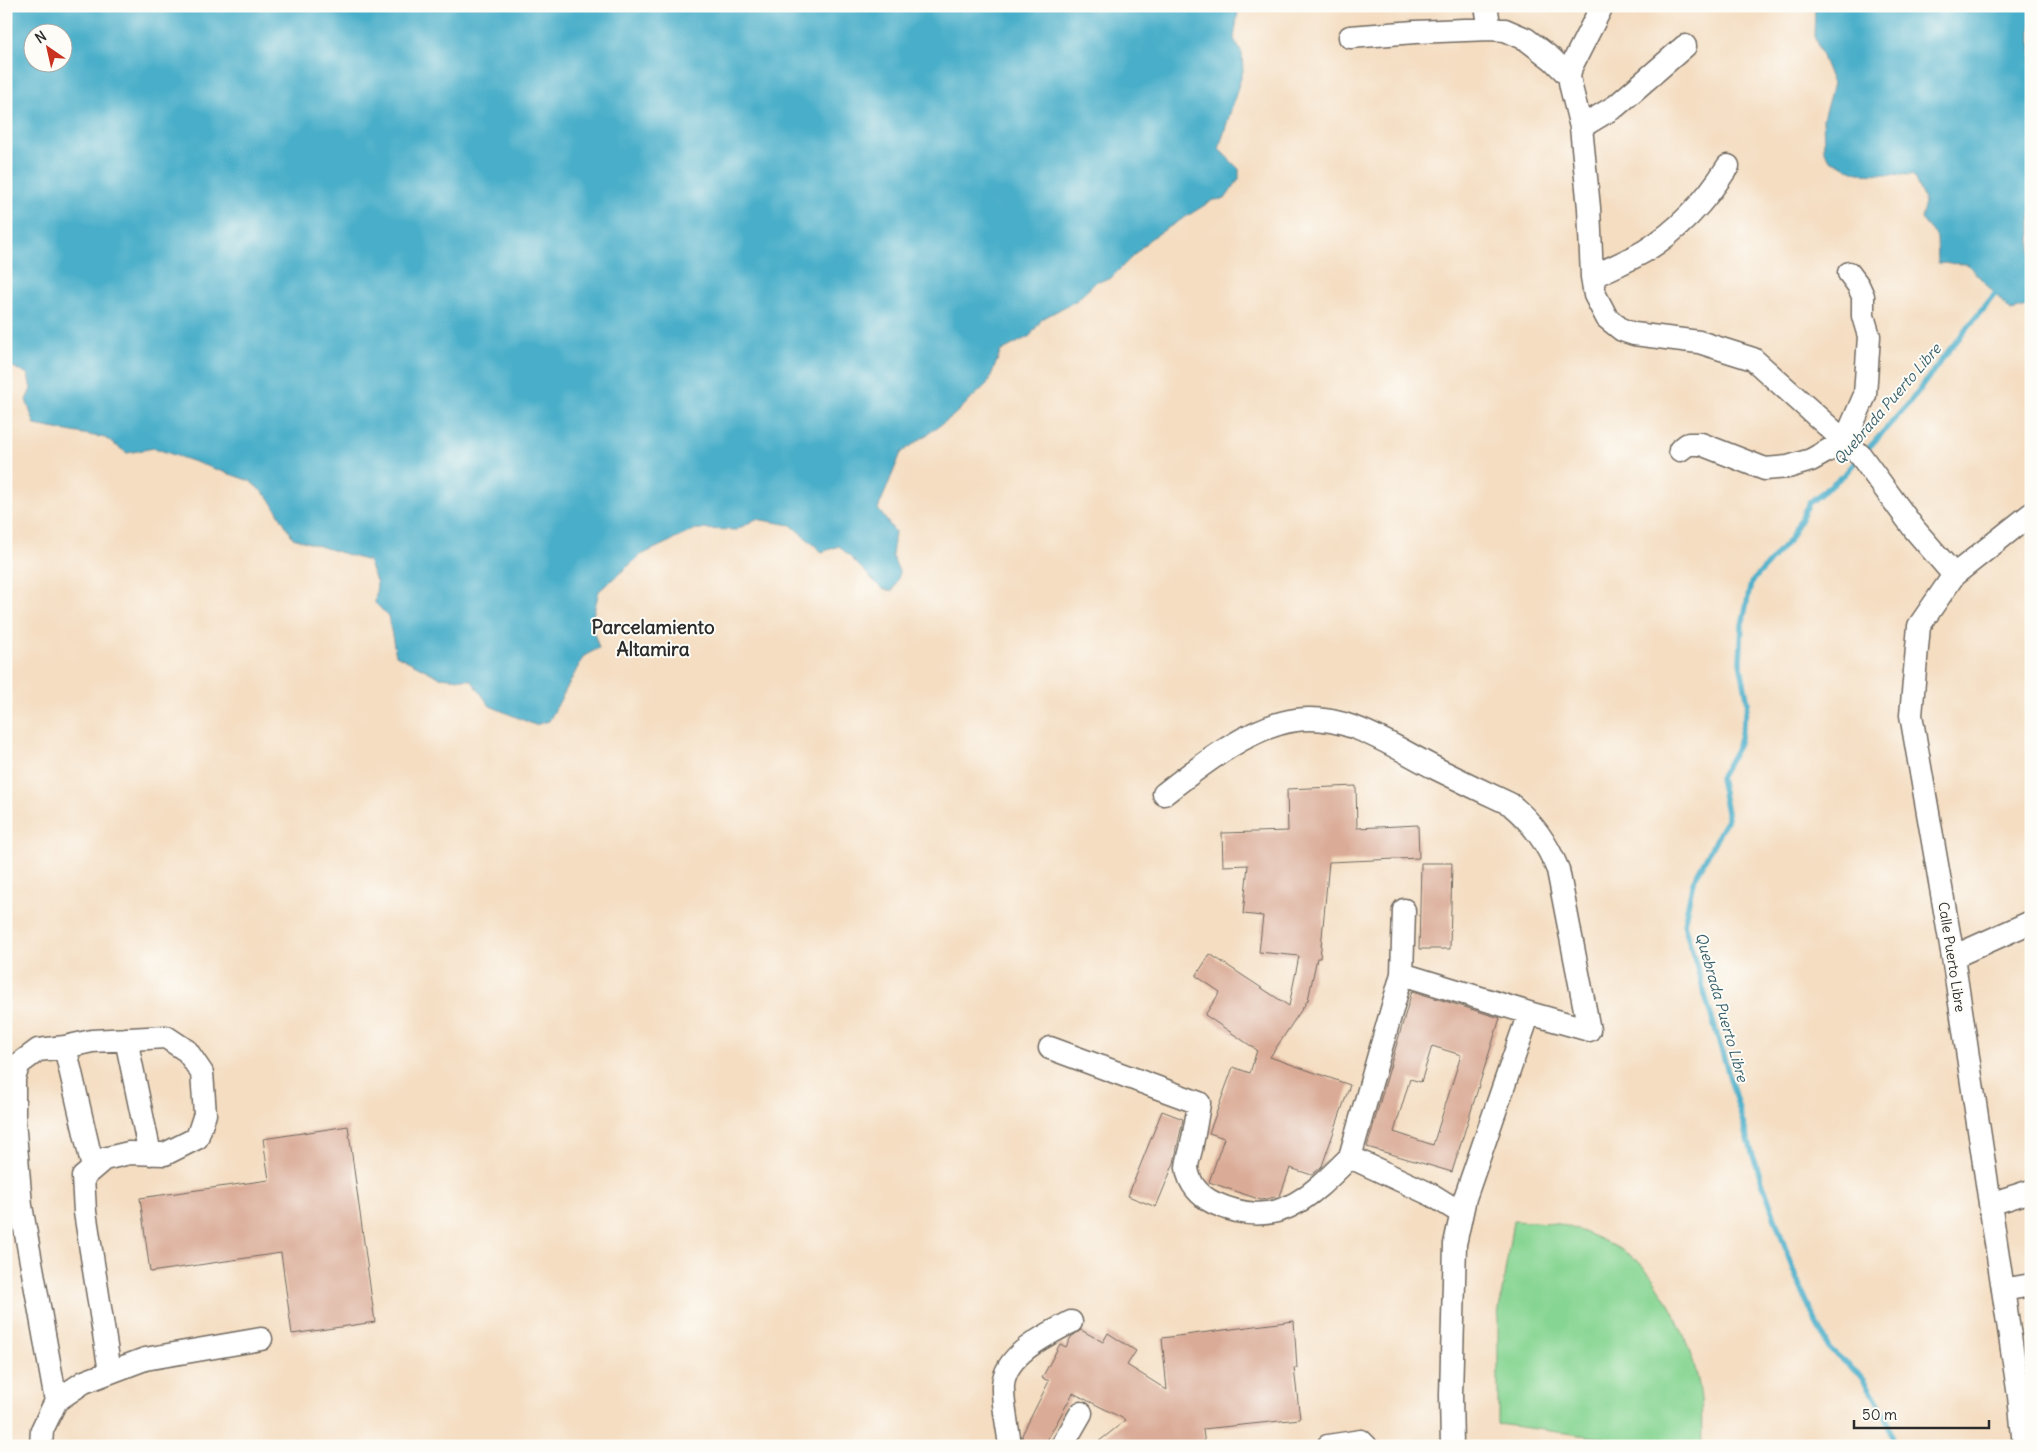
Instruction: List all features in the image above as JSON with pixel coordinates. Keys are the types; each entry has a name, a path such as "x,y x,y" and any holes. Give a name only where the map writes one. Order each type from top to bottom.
{"street":[{"path":"1486,6 1490,29"},
{"path":"1602,6 1571,67 1569,76 1581,127 1589,208 1592,276 1595,296 1603,312 1617,327 1634,334 1699,342 1753,360 1861,456 1915,530 1954,575"},
{"path":"1350,37 1490,29 1505,30 1526,39 1552,59 1569,76"},
{"path":"1581,127 1616,106 1685,46"},
{"path":"1592,276 1642,252 1663,239 1696,209 1715,186 1728,166"},
{"path":"1680,450 1688,444 1701,444 1765,469 1788,467 1811,460 1846,442 1865,395 1869,336 1863,316 1862,296 1858,285 1849,274"},
{"name":"Calle Puerto Libre","path":"2024,1446 2020,1396 1953,957 1911,715 1919,626 1954,575 2031,514"},
{"path":"1164,794 1184,778 1241,740 1268,728 1295,720 1320,720 1342,723 1368,734 1510,804 1525,817 1540,835 1549,848 1558,870 1589,1030 1402,974"},
{"path":"1050,1048 1200,1103 1187,1167 1196,1190 1206,1199 1220,1205 1260,1215 1278,1212 1319,1188 1350,1157 1402,974 1404,910"},
{"path":"1953,957 2031,922"},
{"path":"1452,1446 1451,1395 1455,1244 1465,1198 1529,1013"},
{"path":"56,1401 21,1206 14,1120 14,1078 19,1064 38,1050 92,1041 166,1037 187,1051 202,1073 205,1114 197,1138 165,1154 129,1153 104,1159 83,1177 85,1212 110,1372"},
{"path":"126,1039 150,1154"},
{"path":"64,1047 93,1168"},
{"path":"1350,1157 1432,1195 1461,1213"},
{"path":"1990,1204 2031,1191"},
{"path":"2003,1290 2031,1285"},
{"path":"1010,1446 1003,1383 1010,1366 1022,1351 1045,1335 1071,1322"},
{"path":"41,1446 42,1430 56,1401 84,1382 145,1359 261,1339"},
{"path":"1062,1446 1081,1413"},
{"path":"1328,1446 1361,1441 1366,1446"}],"green space":[{"path":"1513,1221 1558,1224 1577,1230 1633,1257 1650,1274 1660,1288 1677,1320 1696,1370 1701,1400 1702,1446 1663,1446 1498,1424 1498,1317"}],"water":[{"path":"6,6 1239,6 1234,39 1242,53 1243,71 1219,149 1239,169 1239,179 1225,199 1213,200 1150,239 1110,279 1097,281 1077,300 1042,319 1030,336 1001,351 988,383 953,416 901,453 878,509 895,532 892,556 900,573 893,591 882,589 839,546 822,552 791,525 756,519 736,530 696,529 641,555 599,591 591,624 599,648 584,656 549,721 535,725 490,706 471,680 439,677 396,655 388,616 375,603 377,583 368,561 293,538 270,499 250,481 154,448 127,453 105,438 35,425 26,400 31,389 28,374 6,364"},
{"path":"1815,6 2031,6 2031,306 2011,311 1967,264 1938,263 1937,238 1921,219 1925,202 1913,175 1858,173 1830,160 1824,149 1823,119 1833,84 1814,36"}],"building":[{"path":"1356,786 1357,828 1418,825 1419,858 1329,862 1320,958 1317,958 1308,1000 1270,1057 1350,1085 1322,1166 1312,1175 1290,1168 1280,1196 1261,1200 1209,1182 1224,1138 1209,1133 1233,1067 1250,1073 1257,1050 1205,1015 1220,992 1196,976 1210,954 1289,1006 1299,956 1259,952 1263,916 1243,914 1248,865 1223,866 1222,833 1288,831 1287,789"},
{"path":"1421,863 1452,863 1450,949 1419,949"},
{"path":"1412,991 1500,1018 1452,1172 1367,1147","holes":["1432,1046 1461,1055 1433,1145 1394,1132 1410,1079 1421,1082"]},
{"path":"1162,1111 1183,1119 1174,1163 1156,1207 1128,1196"},
{"path":"348,1126 375,1322 292,1334 281,1253 150,1272 140,1198 269,1180 263,1139"},
{"path":"1294,1321 1297,1368 1294,1368 1300,1419 1203,1429 1205,1446 1093,1446 1126,1420 1073,1393 1044,1446 1023,1446 1022,1435 1049,1381 1042,1378 1060,1344 1066,1347 1071,1337 1081,1330 1103,1342 1108,1333 1136,1351 1127,1365 1167,1390 1162,1338"}],"waterway":[{"name":"Quebrada Puerto Libre","path":"1864,453 1911,401 1942,359 1999,289"},
{"name":"Quebrada Puerto Libre","path":"1857,460 1845,474 1809,503 1790,539 1751,583 1742,625 1740,662 1748,703 1738,746 1720,778 1728,817 1693,882 1684,924 1753,1156 1793,1270 1829,1348 1864,1379 1885,1414 1895,1446"}],"district":[{"name":"Parcelamiento Altamira","path":"653,638"}]}
